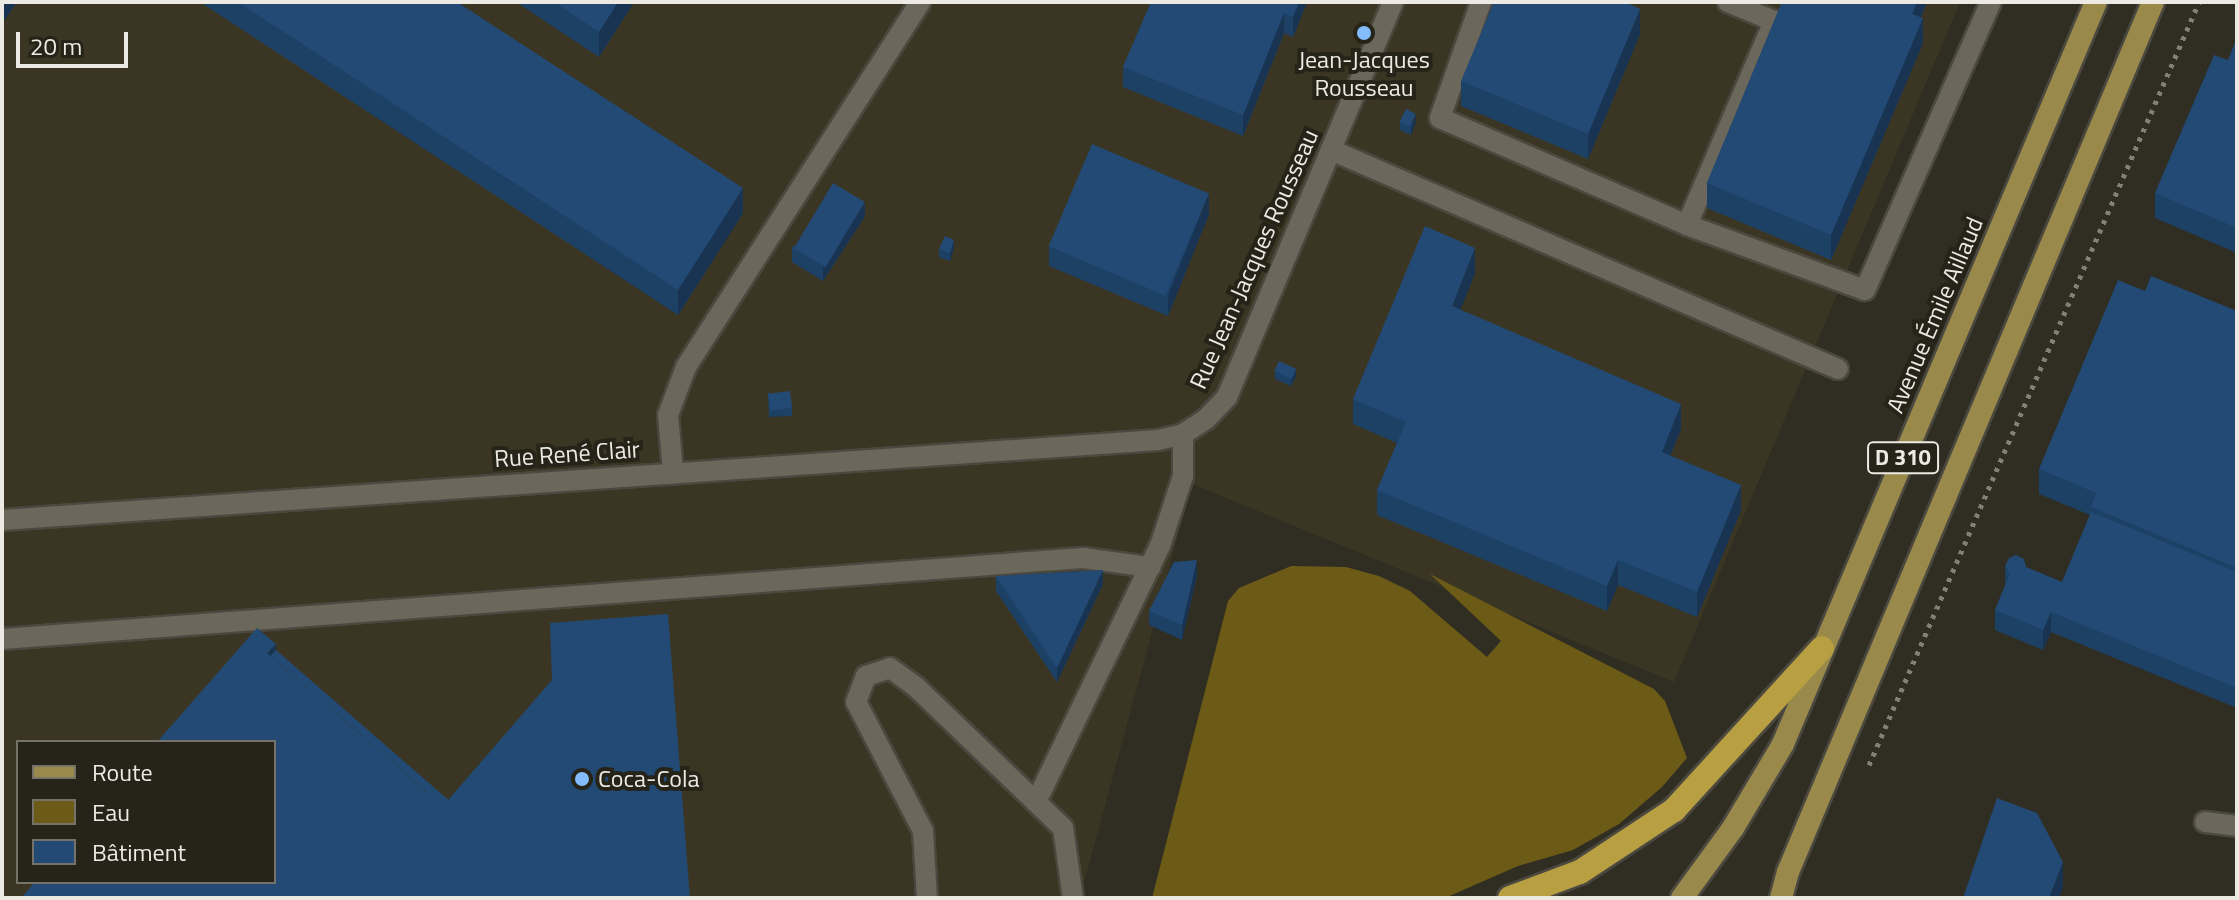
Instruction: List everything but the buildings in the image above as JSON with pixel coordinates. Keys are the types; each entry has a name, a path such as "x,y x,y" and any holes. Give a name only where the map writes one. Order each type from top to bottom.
{"highway":[{"path":"1510,898 1580,872 1674,810 1822,648"}],"main road":[{"name":"Avenue Émile Aillaud","path":"1682,898 1733,828 1783,744 2096,2"},
{"name":"D 310","path":"1781,898 1788,872 2153,2"}],"lane":[{"path":"673,472 668,415 686,367 920,2"},
{"name":"Rue Jean-Jacques Rousseau","path":"1183,434 1206,419 1227,397 1393,2"},
{"path":"1481,2 1440,118 1687,225 1865,290 1991,2"},
{"path":"1687,225 1774,21 1728,2"},
{"path":"1331,150 1838,369"},
{"path":"1036,802 1150,567 1183,476 1183,434"},
{"name":"Rue René Clair","path":"2,520 1135,440 1183,434"},
{"path":"2,639 1083,558 1150,567"},
{"path":"927,898 923,831 856,702 866,676 890,668 916,687 1063,828 1073,898"},
{"path":"2205,822 2237,826"}],"path":[{"path":"1868,768 2199,2"}],"shaded area":[{"path":"2,2 1960,2 1674,682 1192,484 1080,898 2,898"}],"water":[{"path":"1291,566 1346,567 1379,576 1410,591 1487,657 1501,641 1430,574 1654,689 1665,701 1687,758 1662,787 1619,824 1573,850 1518,866 1445,898 1152,898 1228,601 1239,588"}],"place":[{"name":"Jean-Jacques Rousseau","path":"1364,33"},
{"name":"Coca-Cola","path":"582,779"}]}
